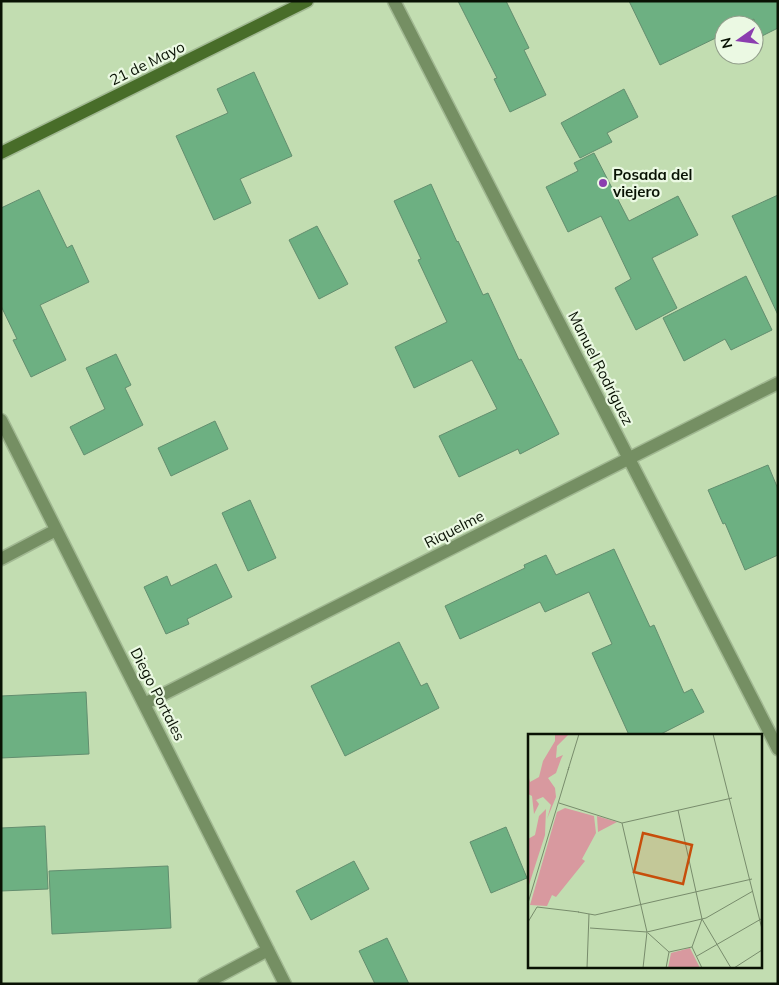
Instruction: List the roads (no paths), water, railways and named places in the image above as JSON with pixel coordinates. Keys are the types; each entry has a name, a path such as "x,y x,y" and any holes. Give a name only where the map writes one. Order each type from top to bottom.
{"street":[{"name":"21 de Mayo","path":"1,153 308,1"},
{"name":"Manuel Rodríguez","path":"394,1 778,749"},
{"name":"Riquelme","path":"144,704 778,383"},
{"name":"Diego Portales","path":"1,420 285,984"},
{"path":"1,559 56,530"},
{"path":"204,984 268,950"}],"place":[{"name":"Posada del viejero","path":"603,183"}]}
